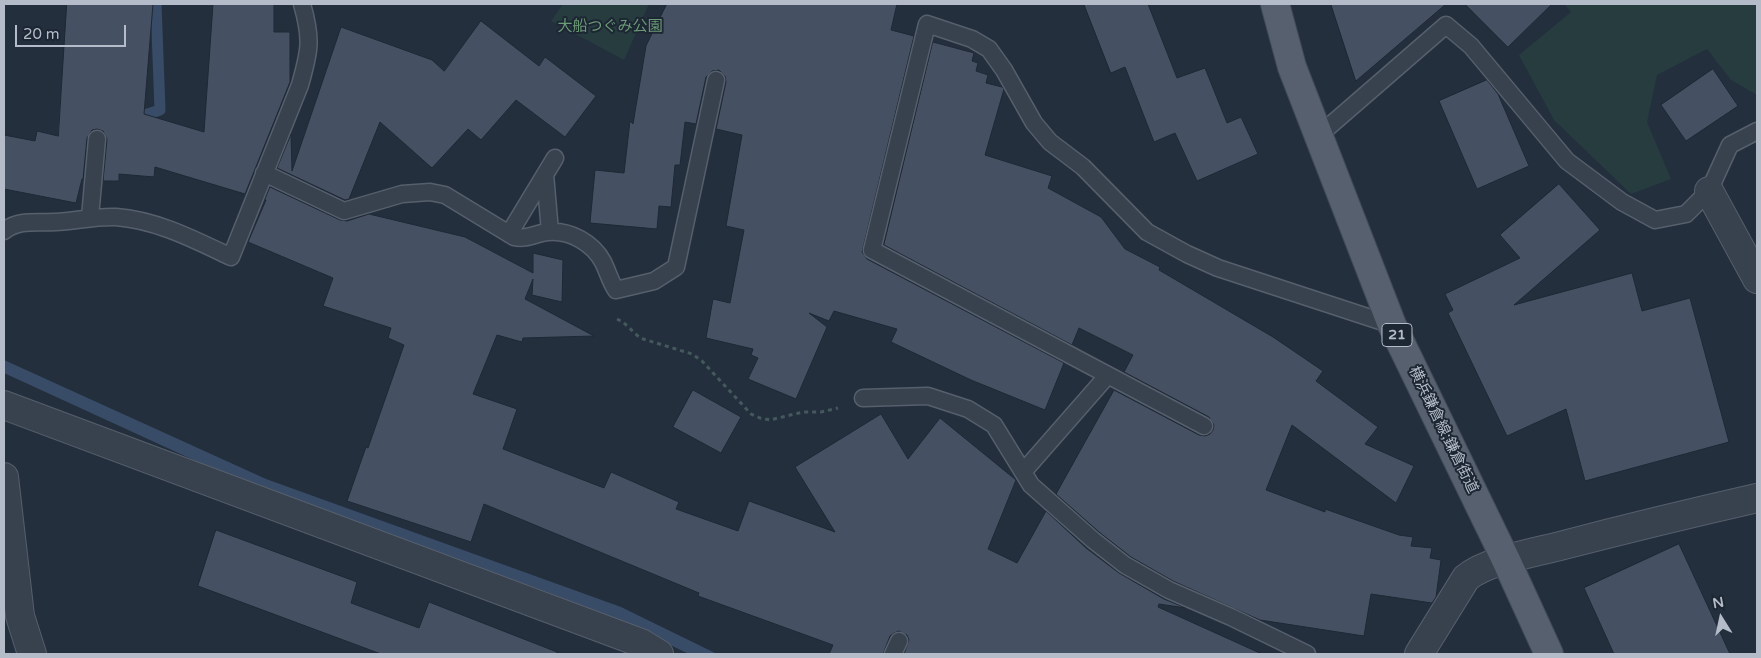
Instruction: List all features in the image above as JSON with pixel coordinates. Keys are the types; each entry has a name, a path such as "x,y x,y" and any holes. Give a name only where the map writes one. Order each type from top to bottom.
{"main road":[{"name":"横浜鎌倉線;鎌倉街道","path":"1275,4 1292,67 1392,325 1506,560 1549,654"}],"street":[{"path":"1709,191 1757,279"},
{"path":"4,405 640,643 659,654"},
{"path":"4,477 20,616 32,654"},
{"path":"1419,654 1466,578 1476,571 1506,560 1757,498"}],"lane":[{"path":"4,231 14,224 56,222 90,217 116,217 163,227 231,257 300,86 310,44 308,25 302,4"},
{"path":"1204,426 872,250 928,24 972,39 989,49 1004,70 1034,123 1050,142 1084,167 1147,232 1187,254 1218,268 1392,325"},
{"path":"1318,136 1446,25 1471,46 1567,161 1622,202 1655,220 1686,214 1709,191 1730,145 1757,130"},
{"path":"264,173 344,211 402,194 430,192 445,196 509,234 522,239 550,232 573,235 589,245 602,261 616,290 654,281 676,267 716,80"},
{"path":"90,217 97,140"},
{"path":"509,234 555,158"},
{"path":"545,174 550,232"},
{"path":"1023,472 1108,375"},
{"path":"863,398 928,396 968,408 994,425 1031,485 1093,540 1125,565 1169,590 1231,617 1307,654"}],"path":[{"path":"616,318 640,338 692,354 702,361 751,414 760,418 770,420 804,412 821,412 839,408 863,398"}],"green space":[{"name":"大船つぐみ公園","path":"563,4 649,4 624,60 551,21"},
{"path":"1564,4 1757,4 1757,95 1731,80 1707,49 1657,75 1647,122 1671,179 1631,194 1554,120 1519,55 1571,12"}],"water":[{"path":"4,360 266,479 621,607 717,654 689,654 616,619 539,589 259,490 4,373"}],"building":[{"path":"67,4 153,4 144,114 204,132 213,4 274,4 274,32 290,32 290,82 245,194 155,167 154,177 119,174 119,181 103,181 107,139 103,131 97,129 92,130 87,138 83,179 76,203 4,189 4,135 35,141 37,131 58,136"},
{"path":"667,4 897,4 891,30 914,36 862,252 867,259 1064,363 1045,410 971,380 891,342 897,329 834,311 829,321 809,313 827,327 796,399 748,379 758,358 751,355 753,349 706,338 713,299 730,303 744,230 726,226 742,135 716,129 726,82 725,76 719,70 712,71 706,77 696,124 685,122 680,165 675,165 671,207 659,206 657,229 590,223 595,170 624,173 630,121 633,124 646,46"},
{"path":"1084,4 1148,4 1177,78 1205,68 1227,123 1241,117 1258,154 1197,181 1175,133 1154,142 1125,67 1111,73"},
{"path":"1331,4 1446,4 1356,81"},
{"path":"1465,4 1552,4 1508,47"},
{"path":"481,21 539,66 545,57 596,96 565,137 516,100 481,140 468,129 432,168 380,122 349,199 345,200 277,168 291,134 292,171 341,27 432,60 444,71"},
{"path":"933,42 974,53 972,61 978,63 976,71 988,75 986,83 1004,89 985,155 1052,176 1048,188 1101,217 1125,249 1160,267 1159,270 1273,337 1323,371 1316,381 1378,427 1365,444 1414,466 1396,503 1292,425 1266,490 1325,512 1325,509 1399,535 1413,537 1411,546 1432,548 1430,558 1441,560 1436,597 1432,603 1371,594 1364,636 1260,620 1173,581 1131,557 1056,494 1114,390 1199,435 1205,436 1210,434 1214,425 1209,417 1124,372 1133,355 1079,328 1072,345 884,245"},
{"path":"1713,69 1738,106 1686,141 1661,105"},
{"path":"1487,80 1498,94 1529,166 1477,189 1439,101"},
{"path":"1559,184 1600,230 1514,305 1632,273 1642,311 1690,298 1729,442 1585,481 1566,409 1507,436 1448,313 1453,310 1445,294 1520,258 1500,235"},
{"path":"270,187 340,220 347,221 369,214 465,237 533,273 533,253 563,260 562,302 532,295 533,279 525,299 594,336 523,338 522,342 497,335 473,394 517,409 503,449 604,488 611,472 679,502 676,509 738,531 749,501 835,532 795,467 881,414 908,459 940,418 1016,480 988,549 1017,563 1046,511 1086,548 1119,573 1164,599 1186,608 1159,604 1158,607 1262,654 904,654 909,640 907,635 899,631 890,636 883,654 829,654 833,645 698,596 699,593 484,504 471,542 347,501 366,447 368,448 404,345 388,338 391,328 323,306 333,278 248,242"},
{"path":"693,390 741,417 721,453 673,427"},
{"path":"216,530 357,582 351,603 419,628 429,602 557,652 556,654 381,654 198,586"},
{"path":"1679,544 1730,654 1614,654 1584,588"}],"waterway":[{"path":"132,119 160,110 156,4"}]}
